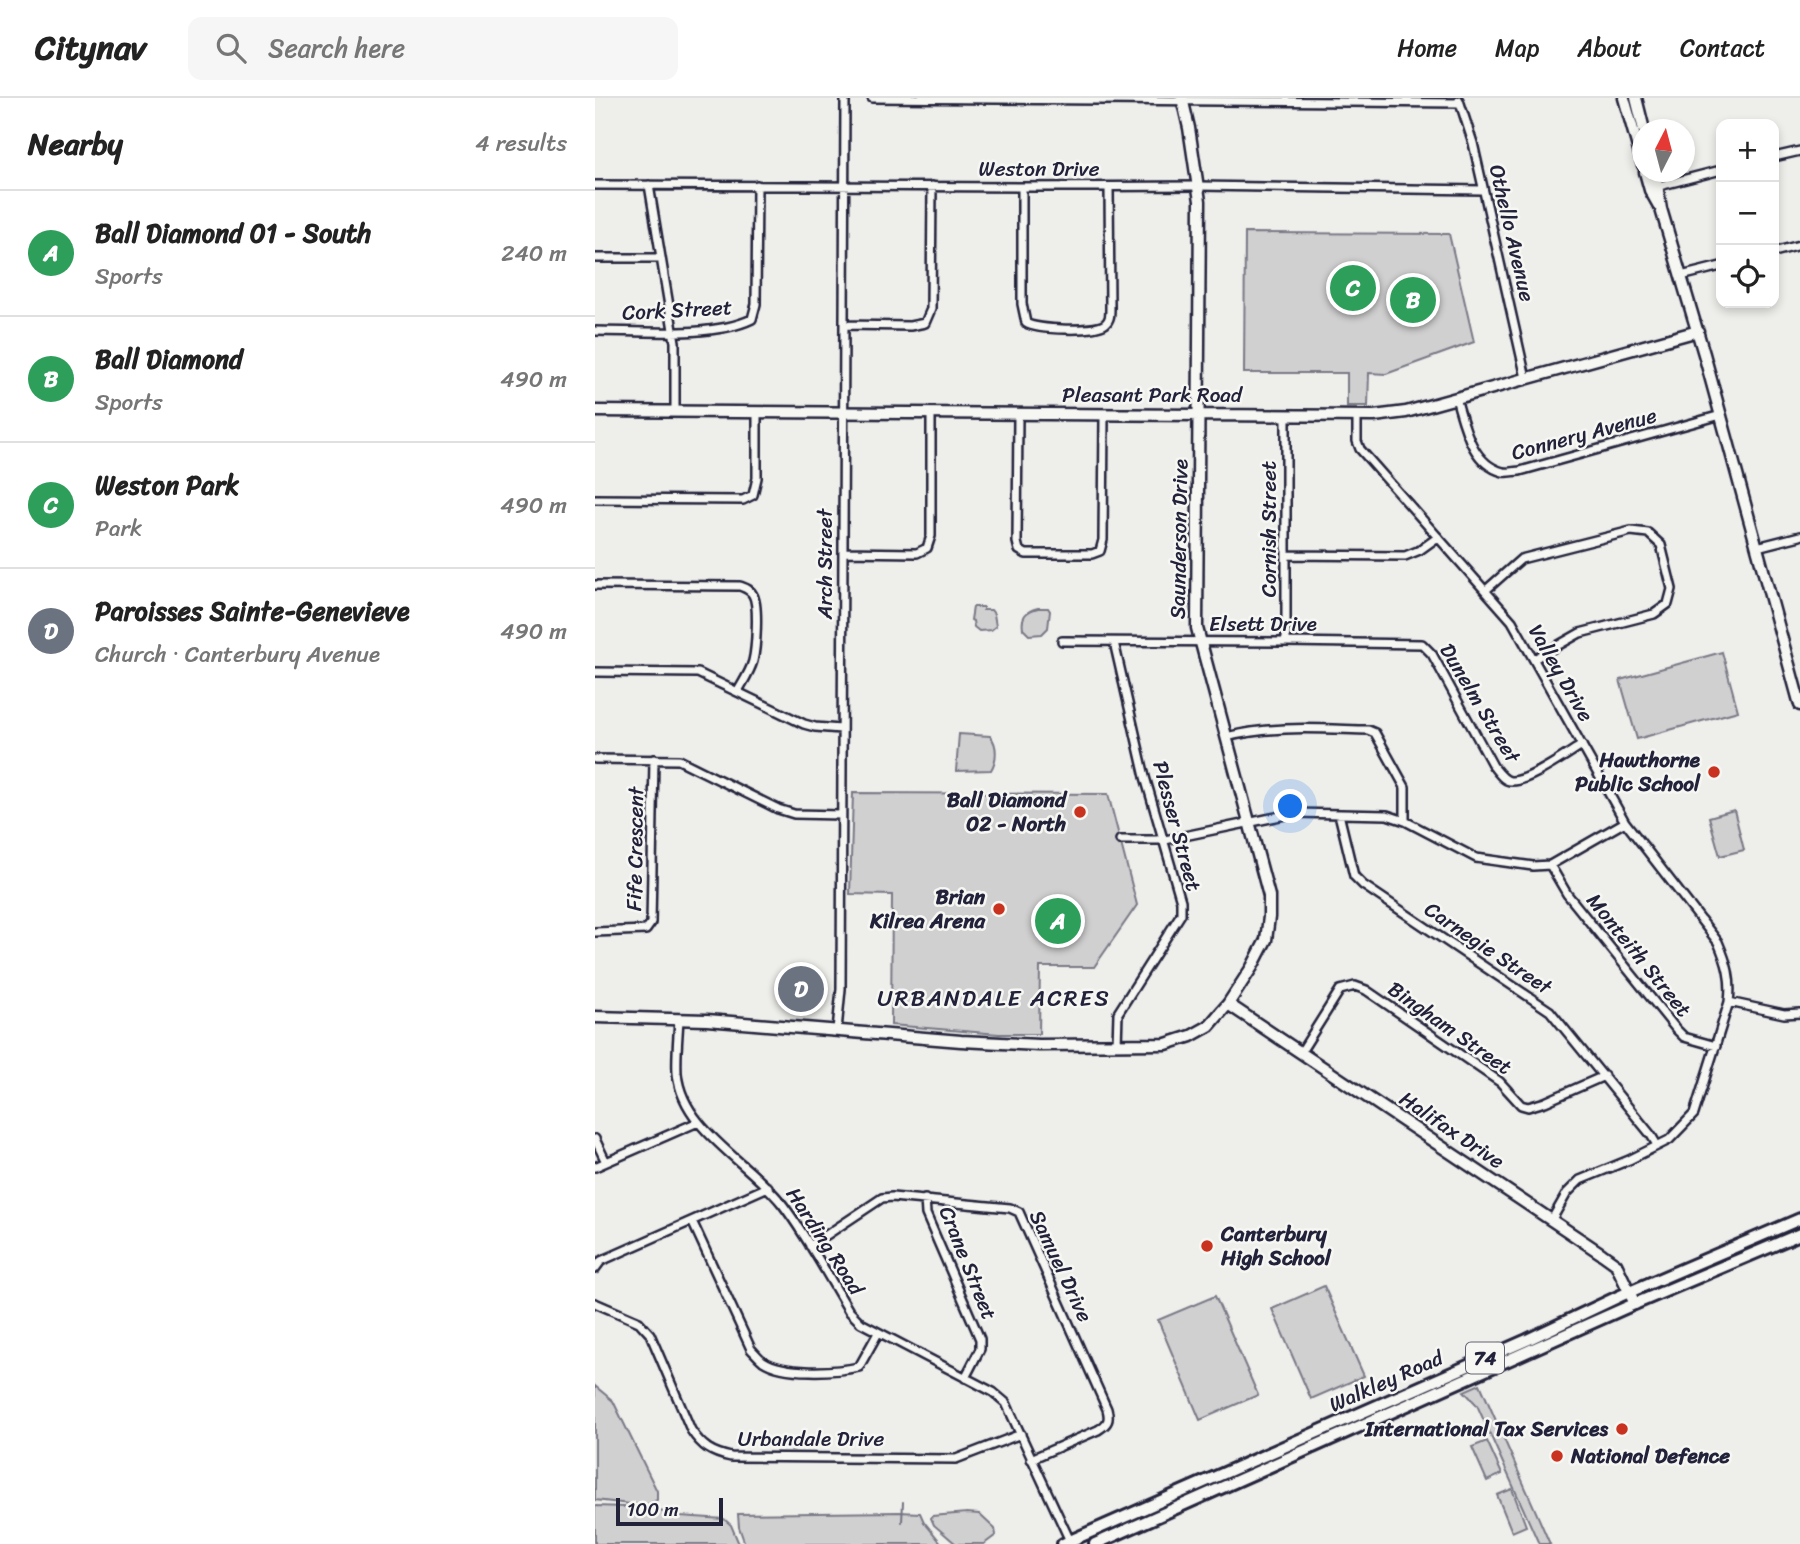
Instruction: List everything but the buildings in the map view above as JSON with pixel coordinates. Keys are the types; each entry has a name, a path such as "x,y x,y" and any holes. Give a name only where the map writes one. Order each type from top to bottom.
{"main road":[{"name":"Walkley Road","path":"1095,1544 1533,1351 1633,1299 1800,1219"},
{"name":"Walkley Road","path":"1068,1543 1528,1340 1800,1234"},
{"path":"1528,1340 1533,1351"},
{"path":"1470,1365 1477,1376"},
{"path":"1339,1423 1344,1434"},
{"path":"1215,1478 1221,1489"},
{"path":"1102,1527 1108,1539"}],"street":[{"name":"Arch Street","path":"837,1030 841,989 845,98"},
{"path":"872,98 1459,100"},
{"path":"1624,98 1632,126"},
{"path":"1636,98 1641,119"},
{"name":"Saunderson Drive","path":"595,1017 679,1019 961,1041 1166,1044 1191,1036 1209,1026 1228,1004 1252,967 1265,940 1269,896 1197,628 1199,186 1182,100"},
{"name":"Othello Avenue","path":"1459,100 1473,143 1526,378"},
{"path":"1779,156 1800,151"},
{"path":"1659,187 1716,171"},
{"path":"1648,182 1661,209"},
{"path":"1658,182 1661,209 1698,331 1800,705"},
{"name":"Weston Drive","path":"595,185 1199,186 1483,190"},
{"path":"649,185 674,331 674,411"},
{"name":"Cork Street","path":"595,331 674,331 738,326 752,319 756,304 757,185"},
{"path":"844,325 911,326 925,323 931,309 932,186"},
{"path":"1022,187 1022,304 1026,323 1038,328 1094,328 1103,326 1109,319 1109,187"},
{"path":"1779,251 1800,247"},
{"path":"595,258 660,258"},
{"path":"1681,276 1716,267"},
{"name":"Pleasant Park Road","path":"595,411 1357,416 1406,412 1698,331"},
{"name":"Connery Avenue","path":"1456,398 1471,445 1488,464 1504,472 1520,471 1721,415"},
{"path":"595,499 743,500 753,495 757,478 757,412"},
{"path":"843,552 917,553 927,548 930,536 931,413"},
{"path":"1018,414 1017,542 1019,550 1026,554 1092,554 1100,551 1103,540 1104,415"},
{"name":"Cornish Street","path":"1286,416 1286,642"},
{"name":"Valley Drive","path":"1357,416 1357,441 1360,449 1511,621 1625,822 1718,942 1727,964 1730,980 1729,1002 1694,1114 1669,1140 1580,1180 1567,1193 1551,1221"},
{"path":"1486,590 1521,559 1631,531 1648,533 1661,545 1672,589 1668,604 1654,614 1580,633 1534,659"},
{"path":"1757,547 1800,536"},
{"path":"1287,555 1405,555 1420,550 1438,537"},
{"path":"595,585 740,586 749,589 756,604 755,652 738,691"},
{"name":"Elsett Drive","path":"1062,641 1422,644"},
{"name":"Plesser Street","path":"1114,642 1145,777 1181,901 1181,914 1118,1013 1117,1045"},
{"name":"Dunelm Street","path":"1422,644 1432,654 1493,766 1504,778 1512,781 1524,778 1582,745"},
{"path":"595,671 698,673 804,724 841,729"},
{"path":"1226,737 1252,730 1273,729 1368,730 1375,733 1405,787 1405,821"},
{"path":"595,759 679,760 778,809 794,814 841,815"},
{"name":"Fife Crescent","path":"595,932 638,932 646,930 651,923 654,759"},
{"path":"1120,840 1165,840 1295,813 1387,815 1405,821 1476,858 1533,866 1550,865 1625,822"},
{"name":"Carnegie Street","path":"1339,814 1354,876 1363,885 1550,1011 1657,1145"},
{"name":"Monteith Street","path":"1550,865 1567,894 1676,1029 1684,1037 1716,1046"},
{"name":"Bingham Street","path":"1301,1052 1341,990 1355,986 1366,990 1489,1074 1521,1105 1528,1107 1545,1102 1604,1076"},
{"path":"1729,1002 1784,1014 1800,1013"},
{"name":"Halifax Drive","path":"1228,1004 1616,1264 1633,1299"},
{"name":"Harding Road","path":"679,1019 677,1074 691,1113 768,1187 784,1206 849,1311 861,1323 993,1392 1006,1403 1068,1543"},
{"path":"595,1167 698,1122"},
{"path":"595,1139 606,1162"},
{"path":"595,1269 601,1261 768,1187"},
{"name":"Samuel Drive","path":"810,1246 882,1198 925,1199 1010,1208 1019,1212 1109,1418 1106,1425 1031,1459"},
{"name":"Crane Street","path":"925,1199 926,1214 980,1339 980,1349 965,1378"},
{"path":"692,1221 751,1349 762,1361 777,1368 793,1370 844,1370 859,1367 878,1333"},
{"name":"Urbandale Drive","path":"595,1303 639,1322 650,1334 691,1430 701,1444 714,1453 731,1457 956,1459 1021,1434"}],"shaded area":[{"path":"1245,233 1449,234 1474,342 1386,374 1369,373 1368,406 1347,406 1347,373 1244,373"},
{"path":"973,607 991,610 996,626 991,630 979,631 974,627 971,620"},
{"path":"1038,608 1048,608 1050,611 1048,628 1042,634 1029,635 1023,629 1024,617"},
{"path":"1722,652 1738,711 1637,739 1620,680"},
{"path":"959,734 990,736 996,753 991,770 956,771"},
{"path":"853,793 1108,794 1137,905 1094,967 1040,967 1039,1034 999,1034 891,1025 892,895 850,894"},
{"path":"1734,810 1744,850 1720,856 1709,817"},
{"path":"1324,1286 1364,1376 1311,1399 1272,1309"},
{"path":"1215,1296 1258,1395 1200,1420 1158,1320"},
{"path":"1480,1384 1550,1544 1539,1544 1477,1405 1464,1391"},
{"path":"595,1386 613,1401 657,1491 657,1500 649,1504 595,1500"},
{"path":"1487,1441 1502,1474 1487,1481 1472,1447"},
{"path":"1512,1489 1526,1526 1512,1532 1497,1495"},
{"path":"595,1506 654,1508 667,1514 724,1519 731,1525 739,1544 595,1544"},
{"path":"920,1513 942,1544 745,1544 738,1514"},
{"path":"979,1514 995,1529 996,1535 984,1544 956,1544 934,1525 931,1518"}],"waterway":[{"path":"902,1522 903,1502"}],"place":[{"name":"Weston Park","path":"1353,288"},
{"name":"Ball Diamond","path":"1413,300"},
{"name":"Hawthorne Public School","path":"1714,772"},
{"name":"Ball Diamond 02 - North","path":"1080,812"},
{"name":"Brian Kilrea Arena","path":"999,909"},
{"name":"Ball Diamond 01 - South","path":"1058,921"},
{"name":"Paroisses Sainte-Genevieve","path":"801,989"},
{"name":"Canterbury High School","path":"1207,1246"},
{"name":"International Tax Services","path":"1622,1429"},
{"name":"National Defence","path":"1557,1456"}],"district":[{"name":"URBANDALE ACRES","path":"994,998"}]}
